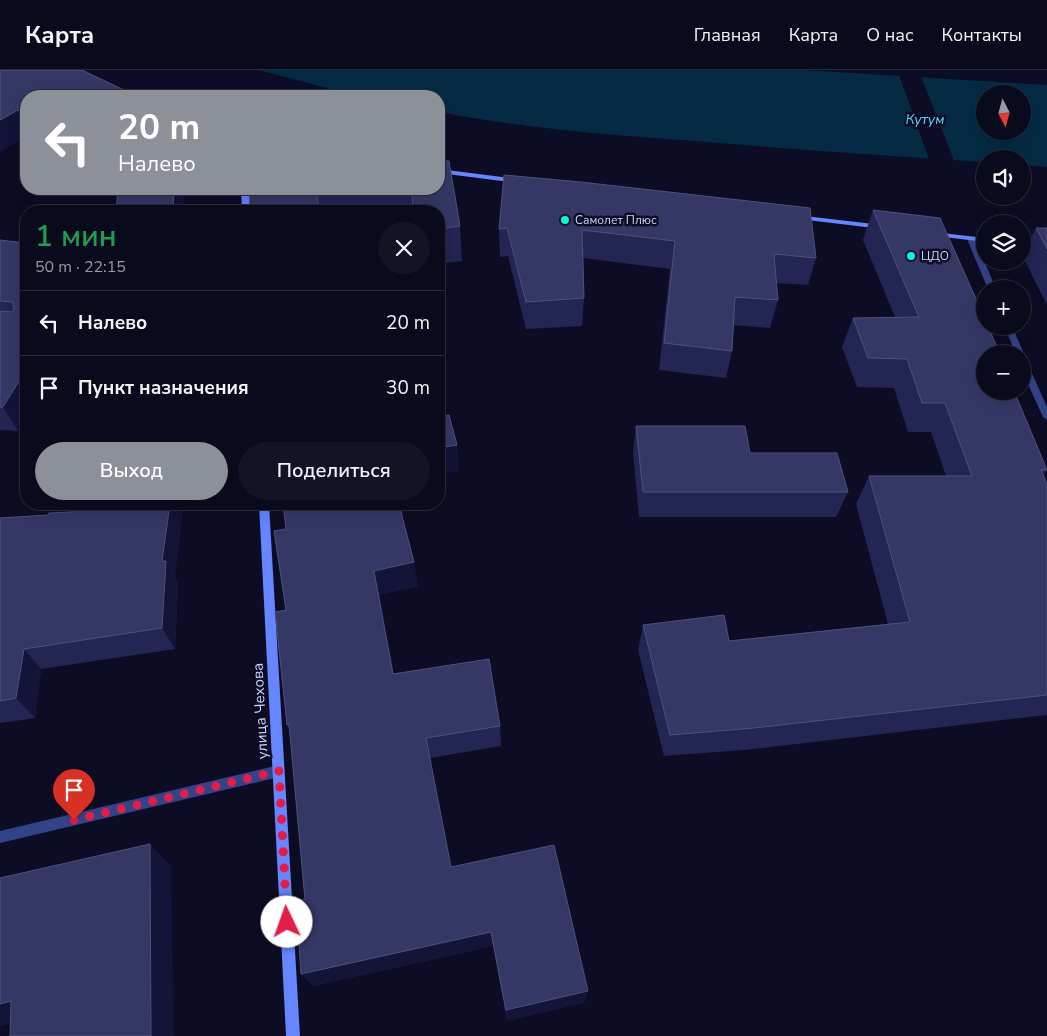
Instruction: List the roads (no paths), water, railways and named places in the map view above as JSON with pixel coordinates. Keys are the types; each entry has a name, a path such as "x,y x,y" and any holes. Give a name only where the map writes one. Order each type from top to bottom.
{"street":[{"path":"107,85 118,90"},
{"path":"445,173 527,183"},
{"path":"793,216 892,229"},
{"path":"931,234 976,239"},
{"path":"971,238 988,280"},
{"path":"1031,243 1047,244"},
{"path":"1031,381 1047,417"},
{"name":"улица Чехова","path":"264,510 293,1036"},
{"path":"0,837 279,771"}],"water":[{"name":"Кутум","path":"259,70 804,70 1047,85 1047,167 1031,166 1031,150 976,150 976,161 630,136 502,122 445,113 445,90 334,90"}],"place":[{"name":"Самолет Плюс","path":"565,220"},
{"name":"ЦДО","path":"911,256"}]}
